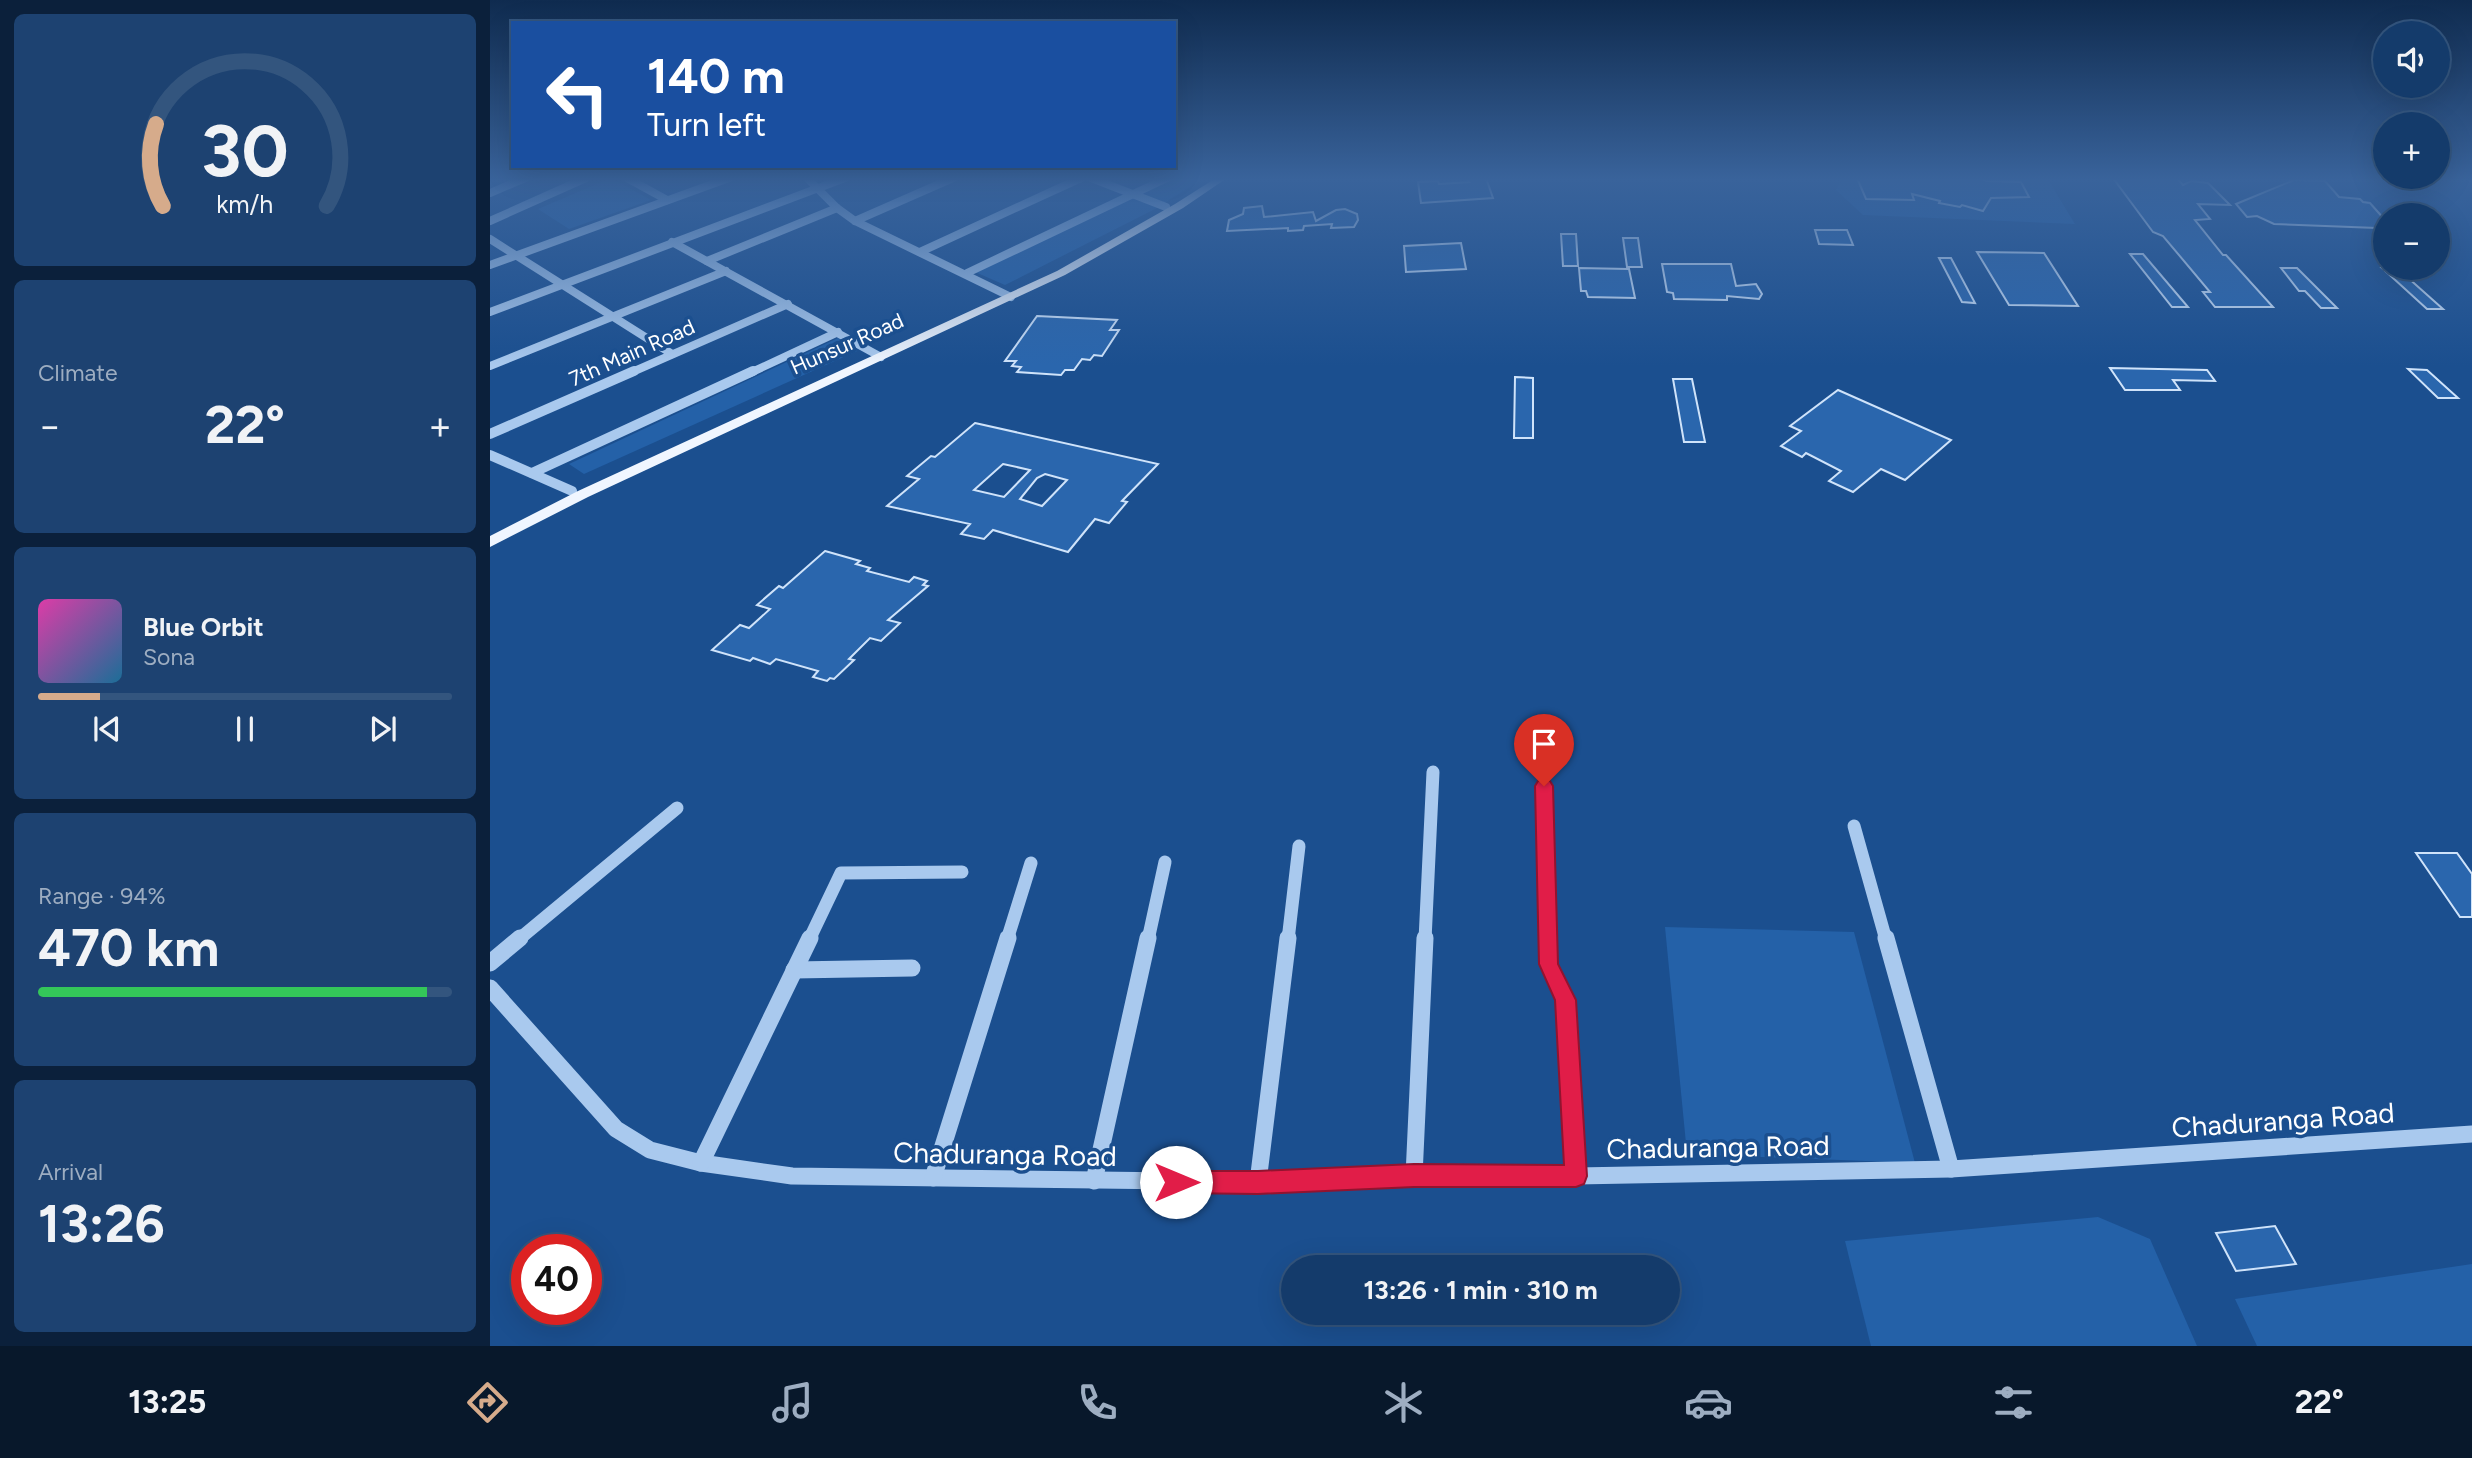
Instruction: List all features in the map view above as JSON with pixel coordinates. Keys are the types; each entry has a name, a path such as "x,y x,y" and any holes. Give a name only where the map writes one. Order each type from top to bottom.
{"main road":[{"path":"1009,295 1111,241"},
{"path":"490,542 583,494 877,354 1087,260 1119,241"},
{"name":"Hunsur Road","path":"490,534 572,491 877,354"}],"street":[{"path":"493,241 560,286 672,354"},
{"path":"490,265 556,241"},
{"path":"490,312 675,241"},
{"path":"707,261 757,241"},
{"path":"897,241 1009,295"},
{"path":"920,252 944,241"},
{"path":"967,273 1035,241"},
{"path":"672,242 877,354"},
{"path":"490,366 726,271"},
{"name":"7th Main Road","path":"490,434 788,304"},
{"path":"532,473 838,332"},
{"path":"490,455 572,491"},
{"path":"1414,1176 1433,772"},
{"path":"1544,786 1549,964 1566,1000 1576,1176"},
{"path":"490,963 677,808"},
{"path":"1854,826 1951,1169"},
{"path":"1258,1182 1299,846"},
{"path":"1094,1181 1165,862"},
{"path":"933,1178 1031,863"},
{"path":"701,1163 841,873 962,873"},
{"path":"794,970 912,968"},
{"name":"Chaduranga Road","path":"490,988 616,1129 650,1150 701,1163 792,1176 1258,1182 1414,1176 1576,1176 1951,1169 2472,1134"}],"shaded area":[{"path":"1041,241 1092,241 1005,285 975,272"},
{"path":"838,338 857,351 584,474 569,464"},
{"path":"1665,927 1854,932 1915,1163 1687,1154"},
{"path":"2098,1217 2150,1239 2197,1346 1871,1346 1845,1241"},
{"path":"2472,1264 2472,1346 2257,1346 2235,1299"}],"building":[{"path":"1561,241 1576,241 1578,266 1563,266"},
{"path":"1623,241 1638,241 1642,267 1627,267"},
{"path":"1818,241 1851,241 1853,245 1819,244"},
{"path":"2167,241 2212,241 2273,307 2215,307 2203,292 2210,292"},
{"path":"1461,243 1466,269 1406,272 1404,246"},
{"path":"1977,252 2044,253 2078,306 2009,305"},
{"path":"2130,254 2143,254 2188,307 2172,307"},
{"path":"1939,258 1951,258 1975,303 1962,302"},
{"path":"1662,264 1731,264 1736,286 1756,284 1762,294 1759,299 1727,296 1727,300 1674,299 1673,293 1667,292"},
{"path":"1579,268 1629,269 1635,298 1588,297 1586,291 1581,291"},
{"path":"2281,268 2297,268 2337,308 2321,308 2305,291 2299,291"},
{"path":"2395,280 2410,280 2443,309 2427,309"},
{"path":"1037,316 1117,320 1110,330 1119,330 1102,356 1094,355 1090,360 1082,359 1074,370 1065,370 1061,375 1017,372 1021,367 1012,366 1016,361 1005,361"},
{"path":"2110,368 2207,370 2215,381 2173,380 2180,390 2125,390"},
{"path":"2408,369 2427,370 2458,398 2438,398"},
{"path":"1515,377 1533,378 1533,438 1514,438"},
{"path":"1673,379 1692,379 1705,442 1684,442"},
{"path":"1838,390 1951,440 1905,480 1881,469 1853,492 1829,481 1841,471 1806,453 1802,457 1781,446 1801,431 1790,426"},
{"path":"975,423 1158,464 1122,501 1127,502 1109,523 1095,519 1068,552 993,530 984,539 961,534 970,524 887,506 919,479 907,476 931,456 935,457","holes":["1003,464 1030,470 1004,497 974,490","1045,474 1067,480 1042,506 1020,499 1037,478"]},
{"path":"825,551 860,561 856,564 870,568 867,571 909,582 914,577 927,581 923,585 928,586 888,620 900,623 881,641 870,638 849,659 854,660 834,679 827,681 813,677 818,671 776,659 770,664 712,650 740,625 749,628 770,609 757,605 779,586 783,588"},
{"path":"2416,853 2457,853 2472,874 2472,917 2460,917"},
{"path":"2275,1226 2296,1264 2236,1271 2216,1233"}],"route":[{"path":"1176,1182 1414,1176 1576,1176 1566,1000 1549,964 1544,786"}]}
